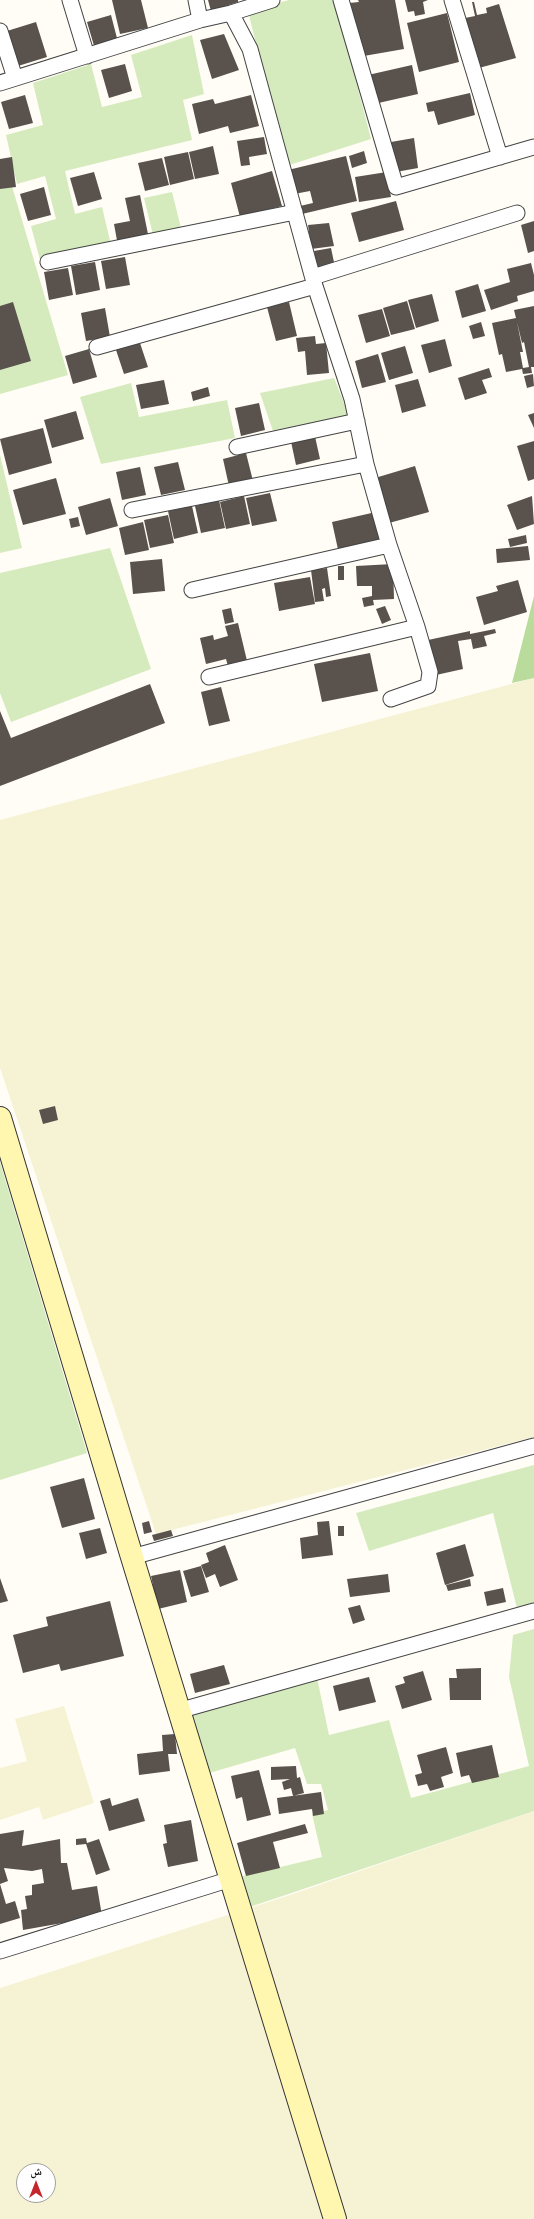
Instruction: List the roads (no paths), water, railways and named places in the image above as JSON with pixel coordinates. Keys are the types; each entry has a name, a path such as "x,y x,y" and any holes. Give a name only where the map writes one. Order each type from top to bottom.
{"street":[{"path":"70,0 87,56"},
{"path":"196,0 200,20"},
{"path":"0,83 200,20 231,13 272,0"},
{"path":"341,0 396,187 534,147"},
{"path":"452,0 500,157"},
{"path":"231,13 250,49 314,281 352,399 366,464 389,546 417,627 430,672 428,686 391,699"},
{"path":"0,31 15,78"},
{"path":"48,262 295,212"},
{"path":"97,347 314,281 518,213"},
{"path":"237,447 357,421"},
{"path":"132,510 366,464"},
{"path":"192,590 389,546"},
{"path":"209,677 417,627"},
{"path":"0,1118 178,1711 335,2219"},
{"path":"132,1557 534,1446"},
{"path":"178,1711 534,1611"},
{"path":"0,1951 231,1879"}]}
